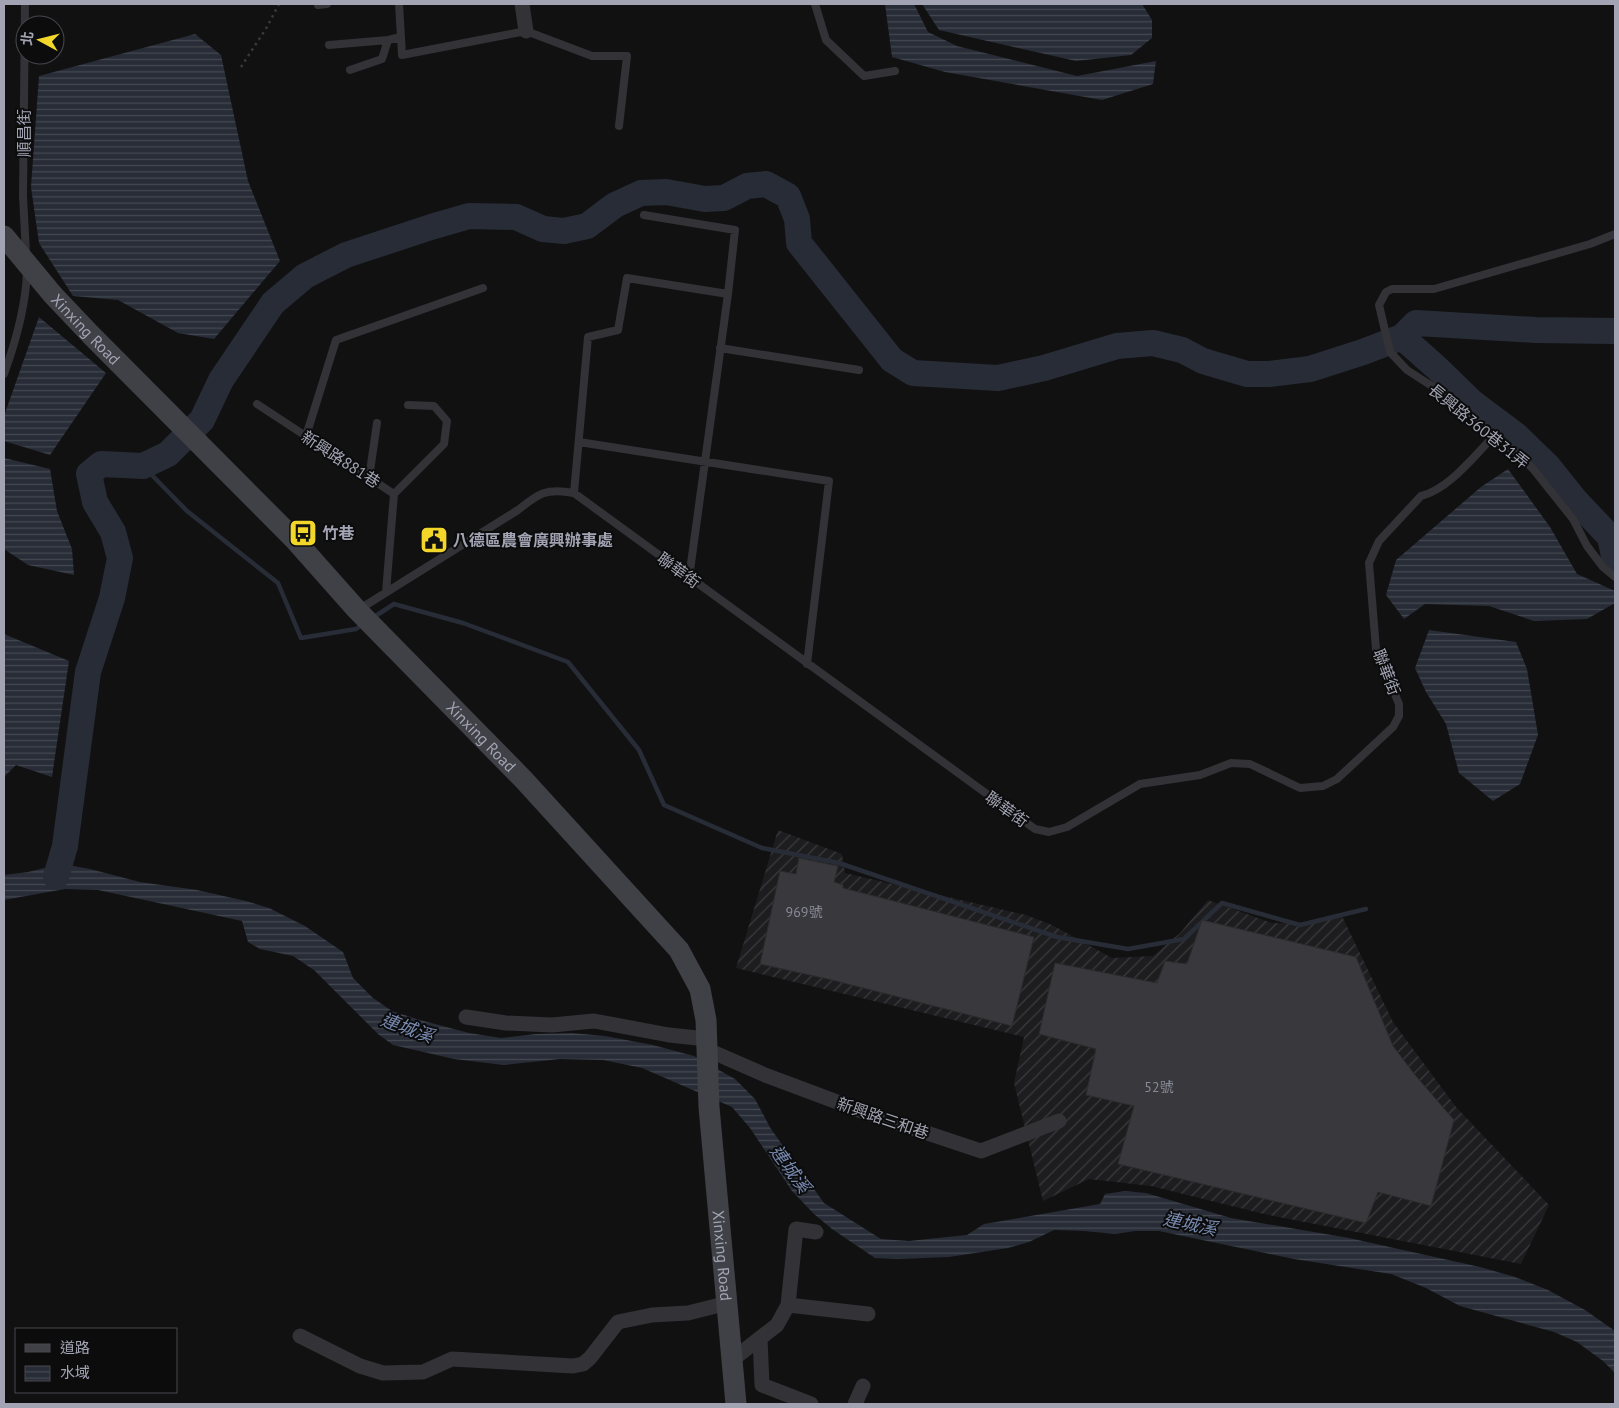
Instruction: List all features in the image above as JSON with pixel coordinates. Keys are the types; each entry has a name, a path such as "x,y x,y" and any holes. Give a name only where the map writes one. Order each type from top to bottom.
{"street":[{"path":"522,4 526,31"},
{"name":"Xinxing Road","path":"4,236 53,295 294,539 364,618 523,779 679,950 700,989 706,1020 709,1107 736,1404"},
{"name":"新興路三和巷","path":"466,1017 506,1023 552,1024 594,1021 669,1035 708,1048 765,1075 864,1112 980,1151 1059,1121"},
{"path":"732,1360 777,1325 788,1306 796,1229 816,1232"},
{"path":"300,1336 360,1366 383,1373 423,1372 452,1359 573,1366 583,1364 590,1358 618,1322 652,1315 688,1313 728,1302"},
{"path":"788,1306 868,1314"},
{"path":"760,1338 762,1385 811,1404"},
{"path":"855,1404 863,1386"}],"lane":[{"name":"順昌街","path":"4,374 12,352 26,287 27,263 23,196 25,4"},
{"path":"399,4 402,55 526,31 592,56 627,56 619,126"},
{"path":"815,4 826,40 864,76 895,71"},
{"path":"329,45 388,40 401,37"},
{"path":"350,70 382,59 388,40"},
{"path":"644,215 735,230 689,578"},
{"name":"長興路360巷31弄","path":"1615,234 1590,244 1434,289 1392,289 1386,292 1379,305 1390,352 1406,370 1452,399 1493,437 1520,455 1573,519 1587,546 1603,567 1615,577"},
{"path":"364,618 386,592 518,510 538,494 560,490 574,493 588,337 618,330 628,278 728,294"},
{"path":"306,436 336,340 483,288"},
{"path":"720,348 859,370"},
{"name":"新興路881巷","path":"257,404 394,494 386,592"},
{"path":"394,494 444,444 447,421 434,406 408,405"},
{"path":"369,478 377,423"},
{"name":"聯華街","path":"574,493 1035,829 1049,832 1067,827 1140,784 1200,775 1231,763 1250,764 1300,788 1323,786 1337,779 1393,728 1399,716 1399,704 1376,649 1369,564 1379,541 1421,496 1445,484 1493,437"},
{"path":"579,442 829,481 807,664"}],"path":[{"path":"241,67 267,27 279,4"}],"shaded area":[{"path":"778,830 842,854 845,873 1026,915 1052,925 1112,958 1153,956 1180,933 1208,900 1272,923 1305,924 1341,914 1393,1022 1456,1107 1549,1205 1521,1264 1264,1214 1151,1186 1089,1179 1043,1201 1014,1083 1024,1037 736,968"}],"water":[{"path":"885,4 914,4 928,32 957,46 1077,76 1156,61 1153,84 1102,100 945,72 892,57"},
{"path":"922,4 1142,4 1152,20 1152,38 1131,55 1076,61 939,30"},
{"path":"195,34 221,55 248,181 280,261 214,339 178,333 118,300 73,296 39,243 31,187 39,76"},
{"path":"39,317 106,373 50,455 4,441 4,416"},
{"path":"4,458 50,469 57,511 72,549 74,575 28,565 4,549"},
{"path":"1508,469 1550,527 1577,574 1615,591 1615,603 1587,619 1534,621 1489,606 1425,604 1404,619 1386,595 1396,560 1481,487"},
{"path":"1429,630 1516,642 1527,669 1538,735 1520,784 1493,801 1459,773 1446,724 1426,692 1415,668"},
{"path":"4,634 69,661 52,777 16,765 4,777"},
{"name":"連城溪","path":"61,864 90,869 140,882 197,890 269,908 305,926 343,952 353,978 373,998 392,1011 420,1020 469,1033 501,1038 536,1034 572,1033 605,1036 653,1045 694,1056 735,1079 755,1099 771,1129 824,1203 881,1239 909,1241 967,1235 984,1224 1100,1204 1105,1194 1125,1191 1146,1193 1231,1218 1349,1238 1480,1267 1515,1277 1548,1290 1585,1310 1615,1331 1615,1373 1603,1361 1577,1342 1554,1332 1460,1306 1426,1288 1391,1274 1294,1259 1159,1231 1135,1231 1115,1234 1054,1230 1029,1242 1008,1248 949,1257 875,1258 832,1229 814,1214 792,1191 750,1128 732,1107 642,1068 603,1060 560,1059 504,1065 454,1059 393,1045 378,1034 314,970 293,956 260,949 248,942 242,921 98,890 65,889 4,900 4,875 28,872"}],"building":[{"path":"799,858 838,866 834,882 843,885 843,888 1034,937 1012,1026 832,980 760,964 780,871 796,874"},
{"path":"1202,920 1356,957 1393,1046 1454,1120 1431,1206 1378,1192 1366,1223 1118,1164 1134,1106 1086,1095 1096,1049 1039,1034 1055,963 1157,983 1165,961 1187,964"}],"waterway":[{"path":"56,877 65,846 88,672 112,598 120,558 113,532 95,502 89,474 101,464 143,466 168,454 202,420 221,380 273,303 305,276 346,255 469,216 516,217 543,229 564,231 587,226 615,205 641,193 666,192 705,199 724,198 747,186 766,184 788,196 797,219 799,243 892,360 913,373 998,378 1044,368 1117,346 1153,343 1182,350 1203,361 1247,374 1269,374 1310,369 1402,337 1473,403 1517,436 1548,466 1576,501 1610,537 1615,561"},
{"path":"1402,337 1416,323 1536,330 1615,331"},
{"path":"143,466 187,511 278,583 301,638 356,629 363,624"},
{"path":"374,617 394,604 463,623 568,662 639,750 664,805 762,848 839,863 1057,937 1128,949 1184,939 1222,903 1300,925 1366,909"}],"place":[{"name":"竹巷","path":"303,533"},
{"name":"八德區農會廣興辦事處","path":"434,540"}]}
